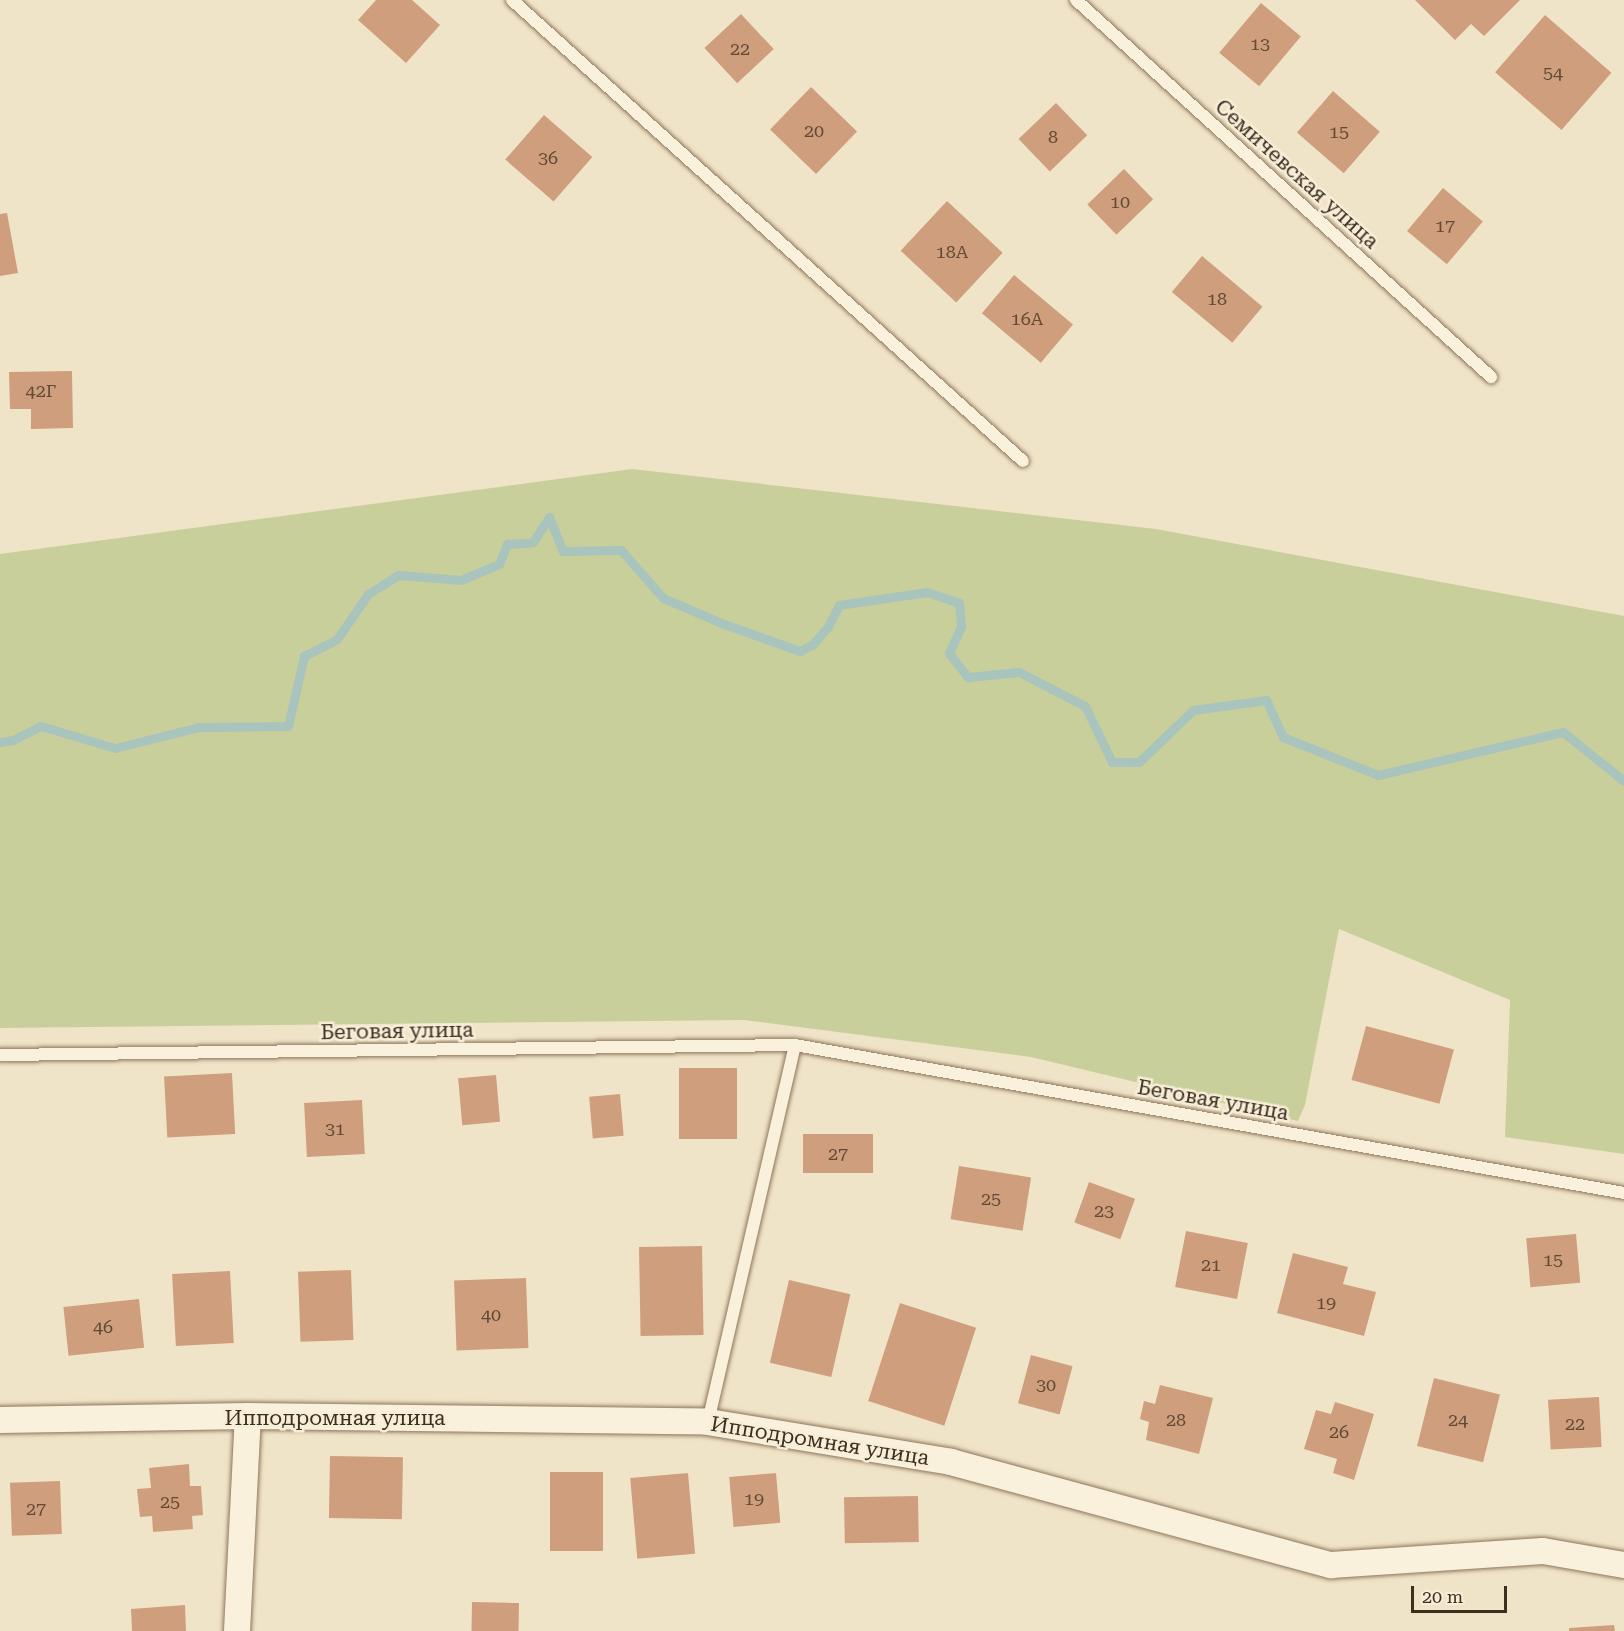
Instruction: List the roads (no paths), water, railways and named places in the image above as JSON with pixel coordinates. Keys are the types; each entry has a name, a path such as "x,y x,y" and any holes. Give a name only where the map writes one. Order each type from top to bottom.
{"street":[{"name":"Ипподромная улица","path":"0,1420 248,1416 708,1422 951,1462 1331,1565 1543,1551 1624,1565"},
{"path":"237,1631 248,1416"}],"lane":[{"path":"512,0 1023,461"},
{"name":"Семичевская улица","path":"1076,0 1491,377"},
{"path":"708,1422 795,1045"},
{"name":"Беговая улица","path":"0,1055 795,1045 1624,1193"}],"waterway":[{"path":"0,742 13,740 41,726 115,748 199,727 288,726 304,656 337,639 368,594 399,575 461,580 499,564 507,544 533,542 549,517 563,551 621,550 663,598 724,624 800,651 812,645 827,628 839,605 927,592 959,603 961,627 949,653 968,677 1019,672 1085,706 1112,762 1139,762 1193,710 1266,700 1283,737 1378,775 1563,732 1624,781"}]}
